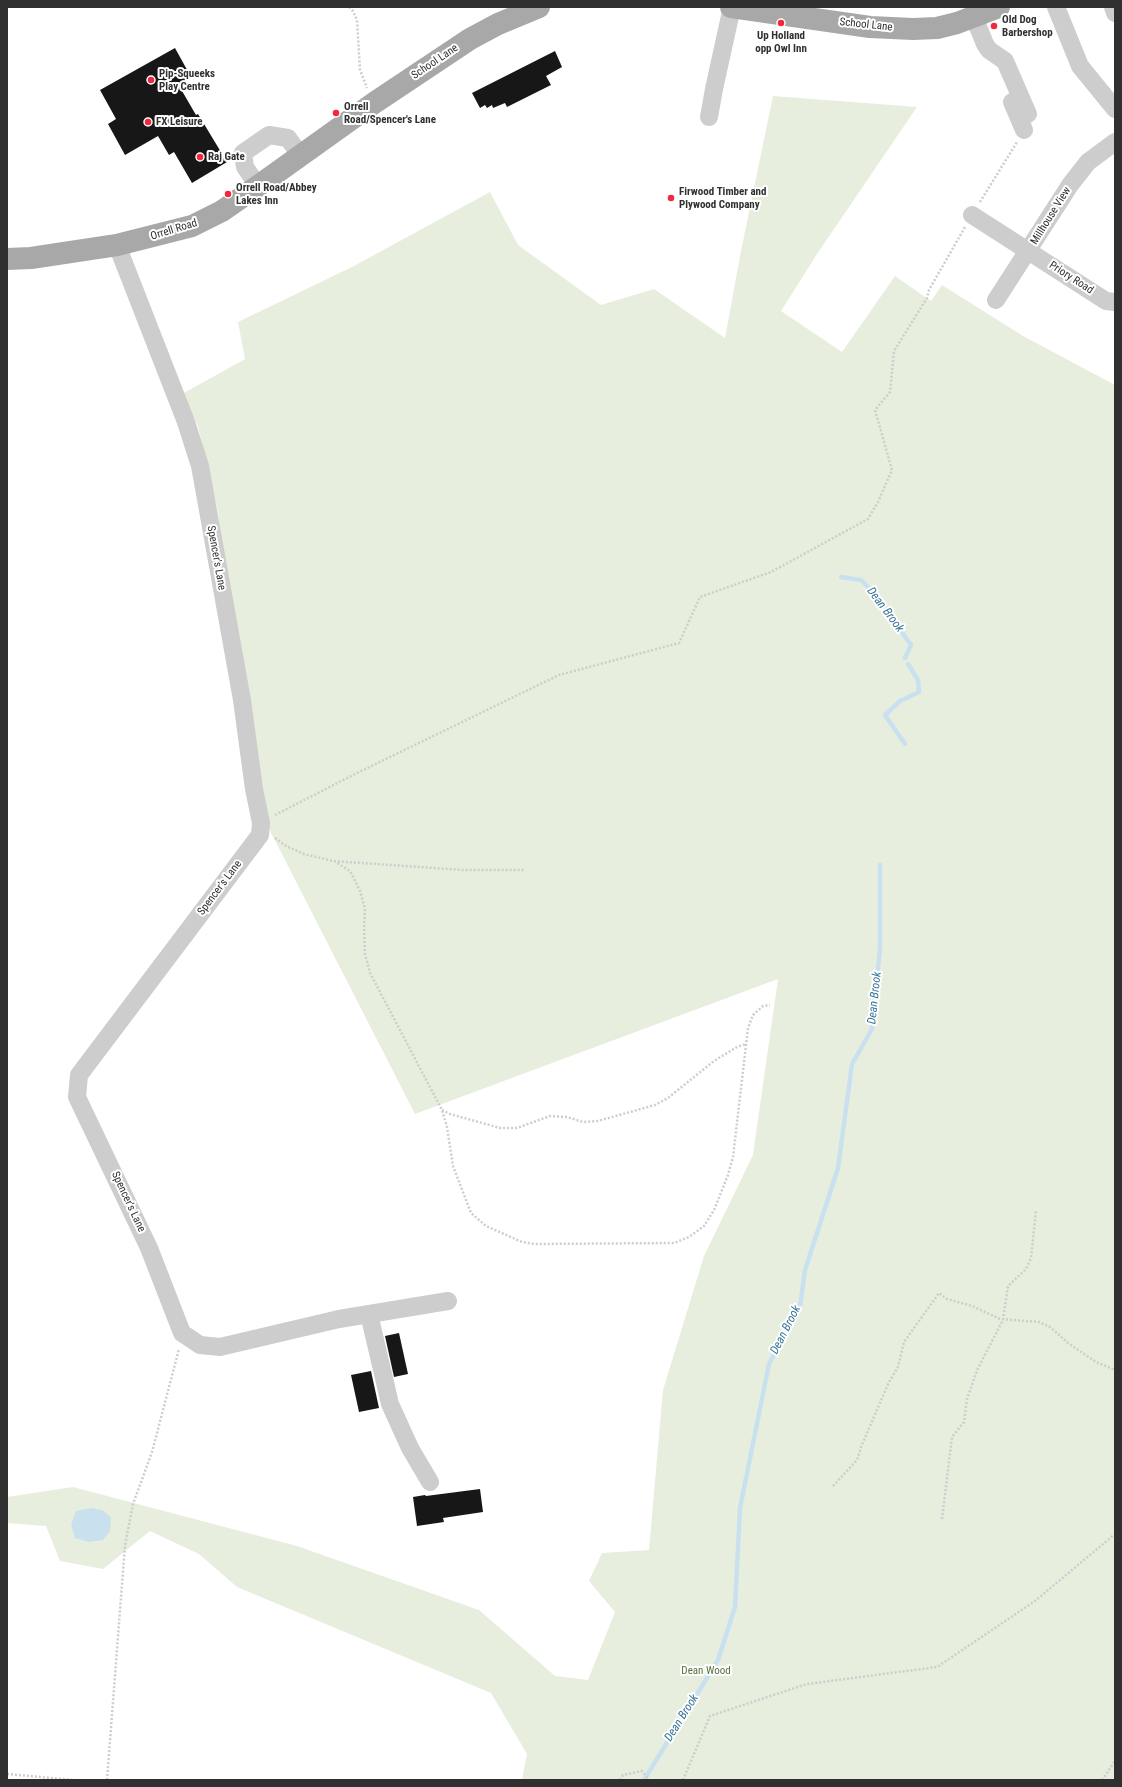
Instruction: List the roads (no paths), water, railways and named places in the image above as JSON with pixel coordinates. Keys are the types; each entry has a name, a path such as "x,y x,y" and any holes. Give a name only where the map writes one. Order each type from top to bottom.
{"main road":[{"name":"School Lane","path":"338,128 470,39 498,24 539,7"},
{"name":"School Lane","path":"731,7 892,29 925,29 937,28 974,17 999,7"},
{"name":"Orrell Road","path":"7,260 32,258 117,245 192,226 222,211 338,128"}],"street":[{"path":"709,117 731,7"},
{"path":"1056,7 1080,66 1115,109"},
{"path":"1113,7 1115,13"},
{"path":"974,17 989,50 1005,61 1026,122"},
{"path":"258,186 244,166 243,153 269,135 288,138 300,155"},
{"name":"Millhouse View","path":"996,300 1070,185 1088,162 1115,142"},
{"name":"Priory Road","path":"972,215 1029,250 1106,301 1115,302"},
{"name":"Spencer's Lane","path":"117,245 186,422 200,466 242,700 254,789 261,823 260,834 79,1075 77,1097 149,1248 182,1333 200,1345 220,1347 339,1319 369,1314"},
{"path":"430,1482 410,1448 390,1404 369,1314 448,1301"}],"water":[{"path":"91,1508 102,1510 111,1517 110,1531 103,1540 89,1542 75,1538 71,1525 76,1511"}],"waterway":[{"name":"Dean Brook","path":"841,577 861,580 875,594 911,645 905,658"},
{"name":"Dean Brook","path":"905,744 885,715 900,701 919,692 918,680 908,664"},
{"name":"Dean Brook","path":"644,1780 718,1660 735,1607 740,1508 769,1364 800,1307 805,1270 838,1168 852,1064 872,1029 880,948 880,865"}],"place":[{"name":"Up Holland opp Owl Inn","path":"781,23"},
{"name":"Old Dog Barbershop","path":"994,26"},
{"name":"Pip-Squeeks Play Centre","path":"151,80"},
{"name":"Orrell Road/Spencer's Lane","path":"336,113"},
{"name":"FX Leisure","path":"148,122"},
{"name":"Raj Gate","path":"200,157"},
{"name":"Orrell Road/Abbey Lakes Inn","path":"228,194"},
{"name":"Firwood Timber and Plywood Company","path":"671,198"}],"park label":[{"name":"Dean Wood","path":"706,1671"}]}
